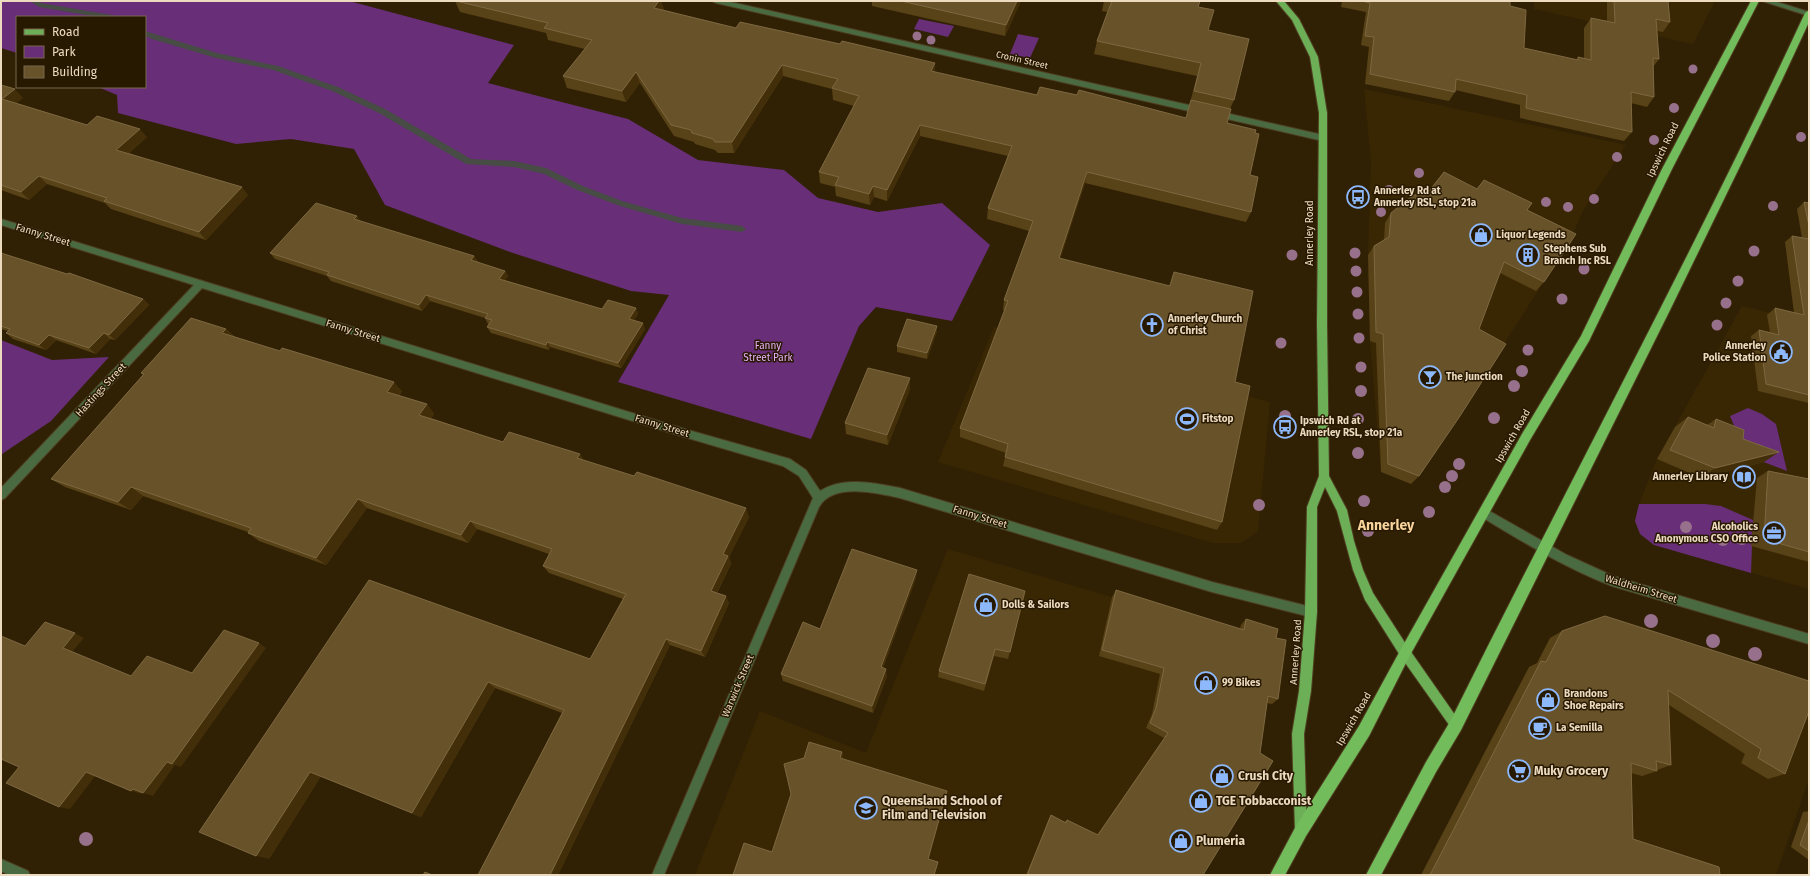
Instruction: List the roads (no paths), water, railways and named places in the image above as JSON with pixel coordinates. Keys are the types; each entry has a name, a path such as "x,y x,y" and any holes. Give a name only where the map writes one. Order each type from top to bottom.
{"highway":[{"name":"Ipswich Road","path":"1277,875 1301,831 1364,731 1405,653 1526,437 1585,338 1667,169 1755,1"},
{"path":"1373,875 1456,725 1778,80 1809,13"}],"main road":[{"name":"Annerley Road","path":"1280,1 1295,19 1314,57 1323,113 1322,324 1324,476 1312,507 1311,612 1305,691 1298,734 1301,831"},
{"name":"Annerley Road","path":"1324,476 1342,510 1348,541 1369,596 1405,653 1456,725"}],"street":[{"name":"Cronin Street","path":"716,1 1323,138"},
{"path":"1766,1 1809,13"},
{"name":"Fanny Street","path":"1,222 681,432 786,462 806,474 819,498 843,488 864,486 900,493 1212,587 1311,612"},
{"name":"Hastings Street","path":"1,496 200,284"},
{"name":"Warwick Street","path":"658,875 810,513 819,498"},
{"name":"Waldheim Street","path":"1484,513 1544,549 1590,572 1612,581 1809,638"},
{"path":"1,864 24,875"}],"waterway":[{"path":"34,1 39,5 106,16"},
{"path":"146,33 216,55 275,68 335,89 382,111 469,162 514,164 546,171 580,188 620,203 682,221 742,229"}],"place":[{"name":"Annerley Rd at Annerley RSL, stop 21a","path":"1358,197"},
{"name":"Liquor Legends","path":"1481,235"},
{"name":"Stephens Sub Branch Inc RSL","path":"1528,255"},
{"name":"Annerley Church of Christ","path":"1152,325"},
{"name":"Annerley Police Station","path":"1781,352"},
{"name":"The Junction","path":"1430,377"},
{"name":"Fitstop","path":"1187,419"},
{"name":"Ipswich Rd at Annerley RSL, stop 21a","path":"1285,427"},
{"name":"Annerley Library","path":"1744,477"},
{"name":"Alcoholics Anonymous CSO Office","path":"1774,533"},
{"name":"Dolls & Sailors","path":"986,605"},
{"name":"99 Bikes","path":"1206,683"},
{"name":"Brandons Shoe Repairs","path":"1548,700"},
{"name":"La Semilla","path":"1540,728"},
{"name":"Muky Grocery","path":"1519,771"},
{"name":"Crush City","path":"1222,776"},
{"name":"TGE Tobbacconist","path":"1201,801"},
{"name":"Queensland School of Film and Television","path":"866,808"},
{"name":"Plumeria","path":"1181,841"}],"district":[{"name":"Annerley","path":"1386,525"}],"park label":[{"name":"Fanny Street Park","path":"768,352"}]}
